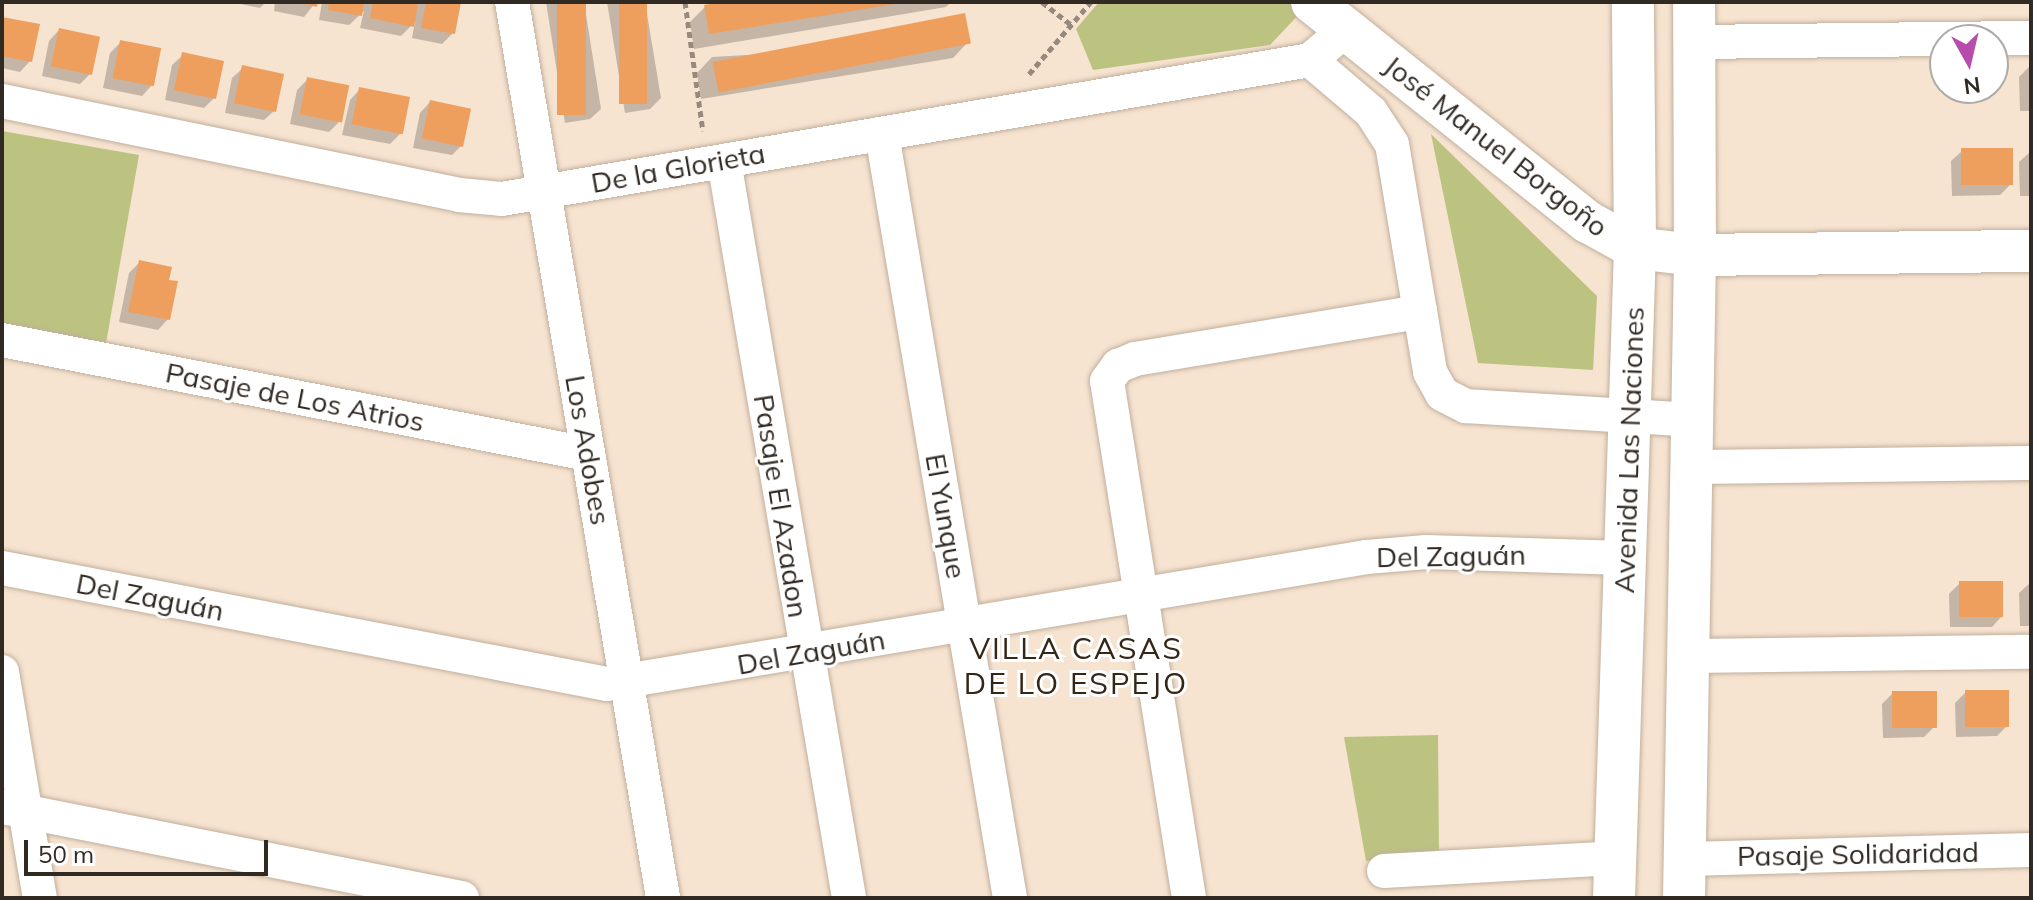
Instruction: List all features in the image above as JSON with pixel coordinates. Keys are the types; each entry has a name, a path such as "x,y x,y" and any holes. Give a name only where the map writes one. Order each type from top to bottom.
{"street":[{"name":"Los Adobes","path":"512,2 663,898"},
{"name":"José Manuel Borgoño","path":"1312,2 1588,222 1635,248 1695,255 2031,251"},
{"name":"Avenida Las Naciones","path":"1615,878 1635,248 1633,2"},
{"path":"1685,878 1695,255 1694,22 2031,38"},
{"path":"1347,29 1310,60 1371,112 1392,144 1434,384 1453,402 1693,420"},
{"name":"De la Glorieta","path":"2,101 480,198 544,191 1310,60"},
{"name":"El Yunque","path":"882,134 1010,898"},
{"name":"Pasaje El Azadon","path":"716,162 849,898"},
{"path":"1189,898 1106,400 1112,373 1135,359 1420,312"},
{"name":"Pasaje de Los Atrios","path":"2,340 588,454"},
{"path":"1692,467 2031,463"},
{"name":"Del Zaguán","path":"2,568 590,683 627,683 1396,553 1625,558"},
{"path":"1689,656 2031,652"},
{"path":"2,672 14,809 40,898"},
{"path":"14,809 462,898"},
{"name":"Pasaje Solidaridad","path":"1685,878 2031,850"},
{"path":"1384,871 1615,878"}],"path":[{"path":"685,2 716,162"},
{"path":"1042,2 1071,25"},
{"path":"994,115 1091,2"}],"green space":[{"path":"1099,2 1293,2 1303,10 1270,45 1093,70 1076,29"},
{"path":"2,131 139,155 105,349 2,331"},
{"path":"1431,134 1597,296 1593,370 1478,363"},
{"path":"1438,735 1439,853 1366,861 1344,737"}],"building":[{"path":"298,2 318,2 317,7"},
{"path":"329,2 364,2 362,16 328,10"},
{"path":"373,2 418,2 414,27 370,18"},
{"path":"426,2 461,2 455,34 421,28"},
{"path":"557,2 586,2 586,115 557,115"},
{"path":"619,2 647,2 647,104 619,104"},
{"path":"721,2 895,4 709,34 704,5"},
{"path":"965,13 971,43 719,92 713,62"},
{"path":"2,17 40,24 32,62 2,56"},
{"path":"59,28 100,37 92,75 51,66"},
{"path":"120,40 161,48 154,86 113,78"},
{"path":"182,52 224,61 216,99 174,90"},
{"path":"242,65 284,74 276,112 234,103"},
{"path":"307,77 349,85 342,123 300,114"},
{"path":"359,87 410,97 403,134 352,124"},
{"path":"430,100 471,109 463,147 422,138"},
{"path":"1961,148 2013,148 2013,185 1961,185"},
{"path":"139,260 172,267 169,280 178,281 170,320 128,312"},
{"path":"1959,581 2003,581 2003,617 1959,617"},
{"path":"1965,690 2009,690 2009,727 1965,727"},
{"path":"1892,691 1937,691 1937,728 1892,728"}],"district":[{"name":"VILLA CASAS DE LO ESPEJO","path":"1076,665"}]}
